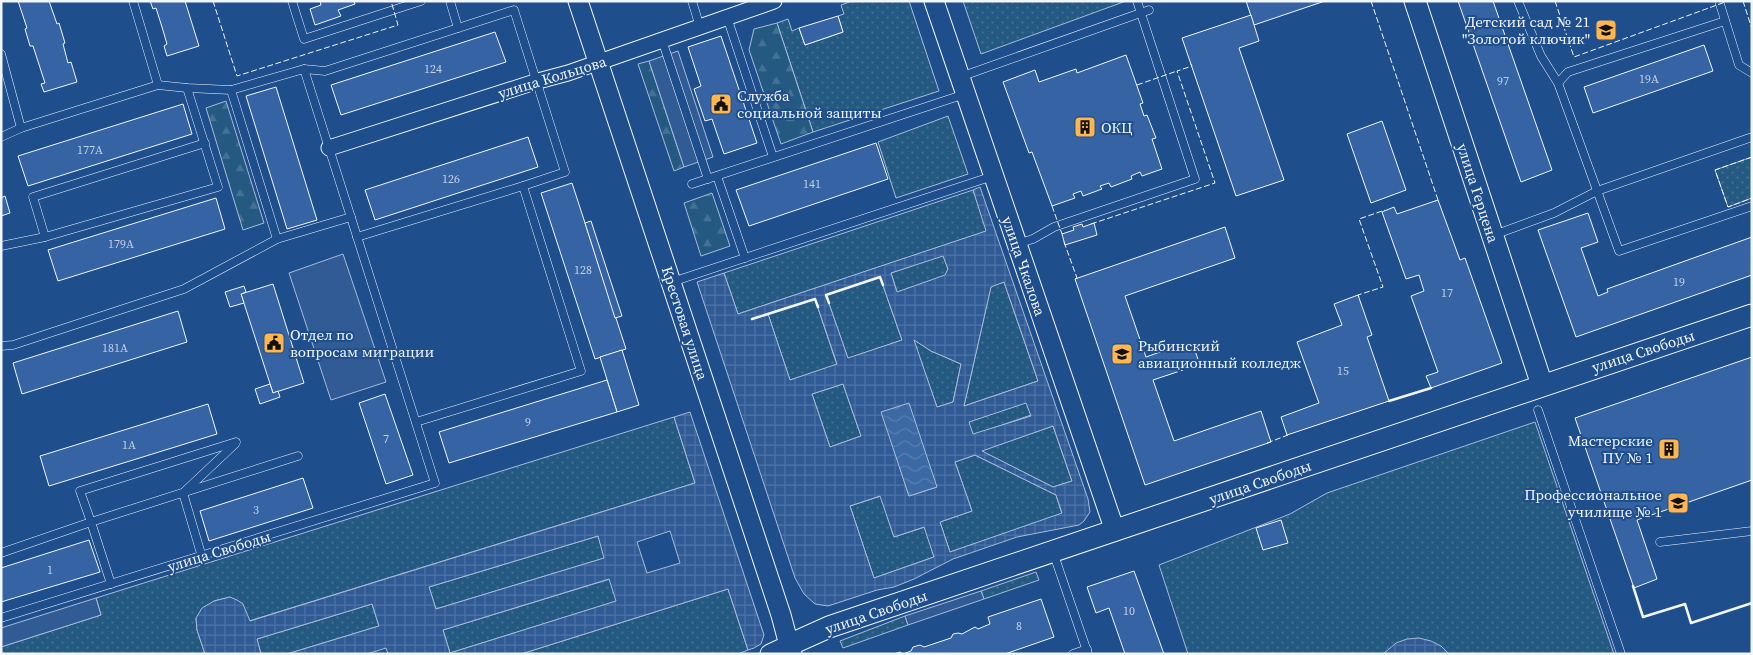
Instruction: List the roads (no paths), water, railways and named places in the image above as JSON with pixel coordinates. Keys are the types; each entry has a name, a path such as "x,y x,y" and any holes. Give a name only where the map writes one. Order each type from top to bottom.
{"main road":[{"name":"улица Герцена","path":"1414,1 1542,385"},
{"name":"улица Свободы","path":"783,651 829,627 1752,315"}],"street":[{"name":"Крестовая улица","path":"578,1 782,615 783,651"},
{"name":"улица Кольцова","path":"329,148 599,63 727,18 745,6 774,1"},
{"name":"улица Чкалова","path":"934,1 1115,531"}],"lane":[{"path":"133,1 158,85"},
{"path":"292,1 304,39 421,1"},
{"path":"450,1 458,28"},
{"path":"692,1 700,27"},
{"path":"1017,244 1033,239 1054,227 1195,179 1145,11 1137,1"},
{"path":"1518,1 1541,56 1558,83 1619,251 1752,206"},
{"path":"1719,1 1739,65 1752,73"},
{"path":"1,137 22,128 158,85 231,90 304,69 325,71 514,10 538,81 565,172 357,237"},
{"path":"692,184 773,157 963,85 1145,11"},
{"path":"727,18 773,157"},
{"path":"1558,83 1568,72 1725,21"},
{"path":"662,40 708,179"},
{"path":"1,54 22,128"},
{"path":"304,69 416,422 581,371 523,186"},
{"path":"1,246 45,237 218,187 188,88"},
{"path":"231,90 277,238"},
{"path":"1492,235 1554,213 1597,191 1752,137"},
{"path":"45,237 33,197 204,143"},
{"path":"717,176 745,258"},
{"path":"672,282 994,176"},
{"path":"1,346 13,345 184,289 277,238 351,217"},
{"path":"1538,410 1621,654"},
{"name":"улица Свободы","path":"1,618 436,483 416,422"},
{"path":"111,584 80,490 236,442 183,493"},
{"path":"1,554 91,522 298,456"},
{"path":"183,493 202,557"},
{"path":"1660,542 1752,531"},
{"path":"1053,552 1087,651 1073,654"}],"water":[{"path":"909,403 937,487 909,496 881,412"}],"place":[{"name":"Детский сад № 21 \"Золотой ключик\"","path":"1606,30"},
{"name":"Служба социальной защиты","path":"721,104"},
{"name":"ОКЦ","path":"1085,127"},
{"name":"Отдел по вопросам миграции","path":"274,343"},
{"name":"Рыбинский авиационный колледж","path":"1122,354"},
{"name":"Мастерские ПУ № 1","path":"1669,449"},
{"name":"Профессиональное училище № 1","path":"1678,503"}]}
